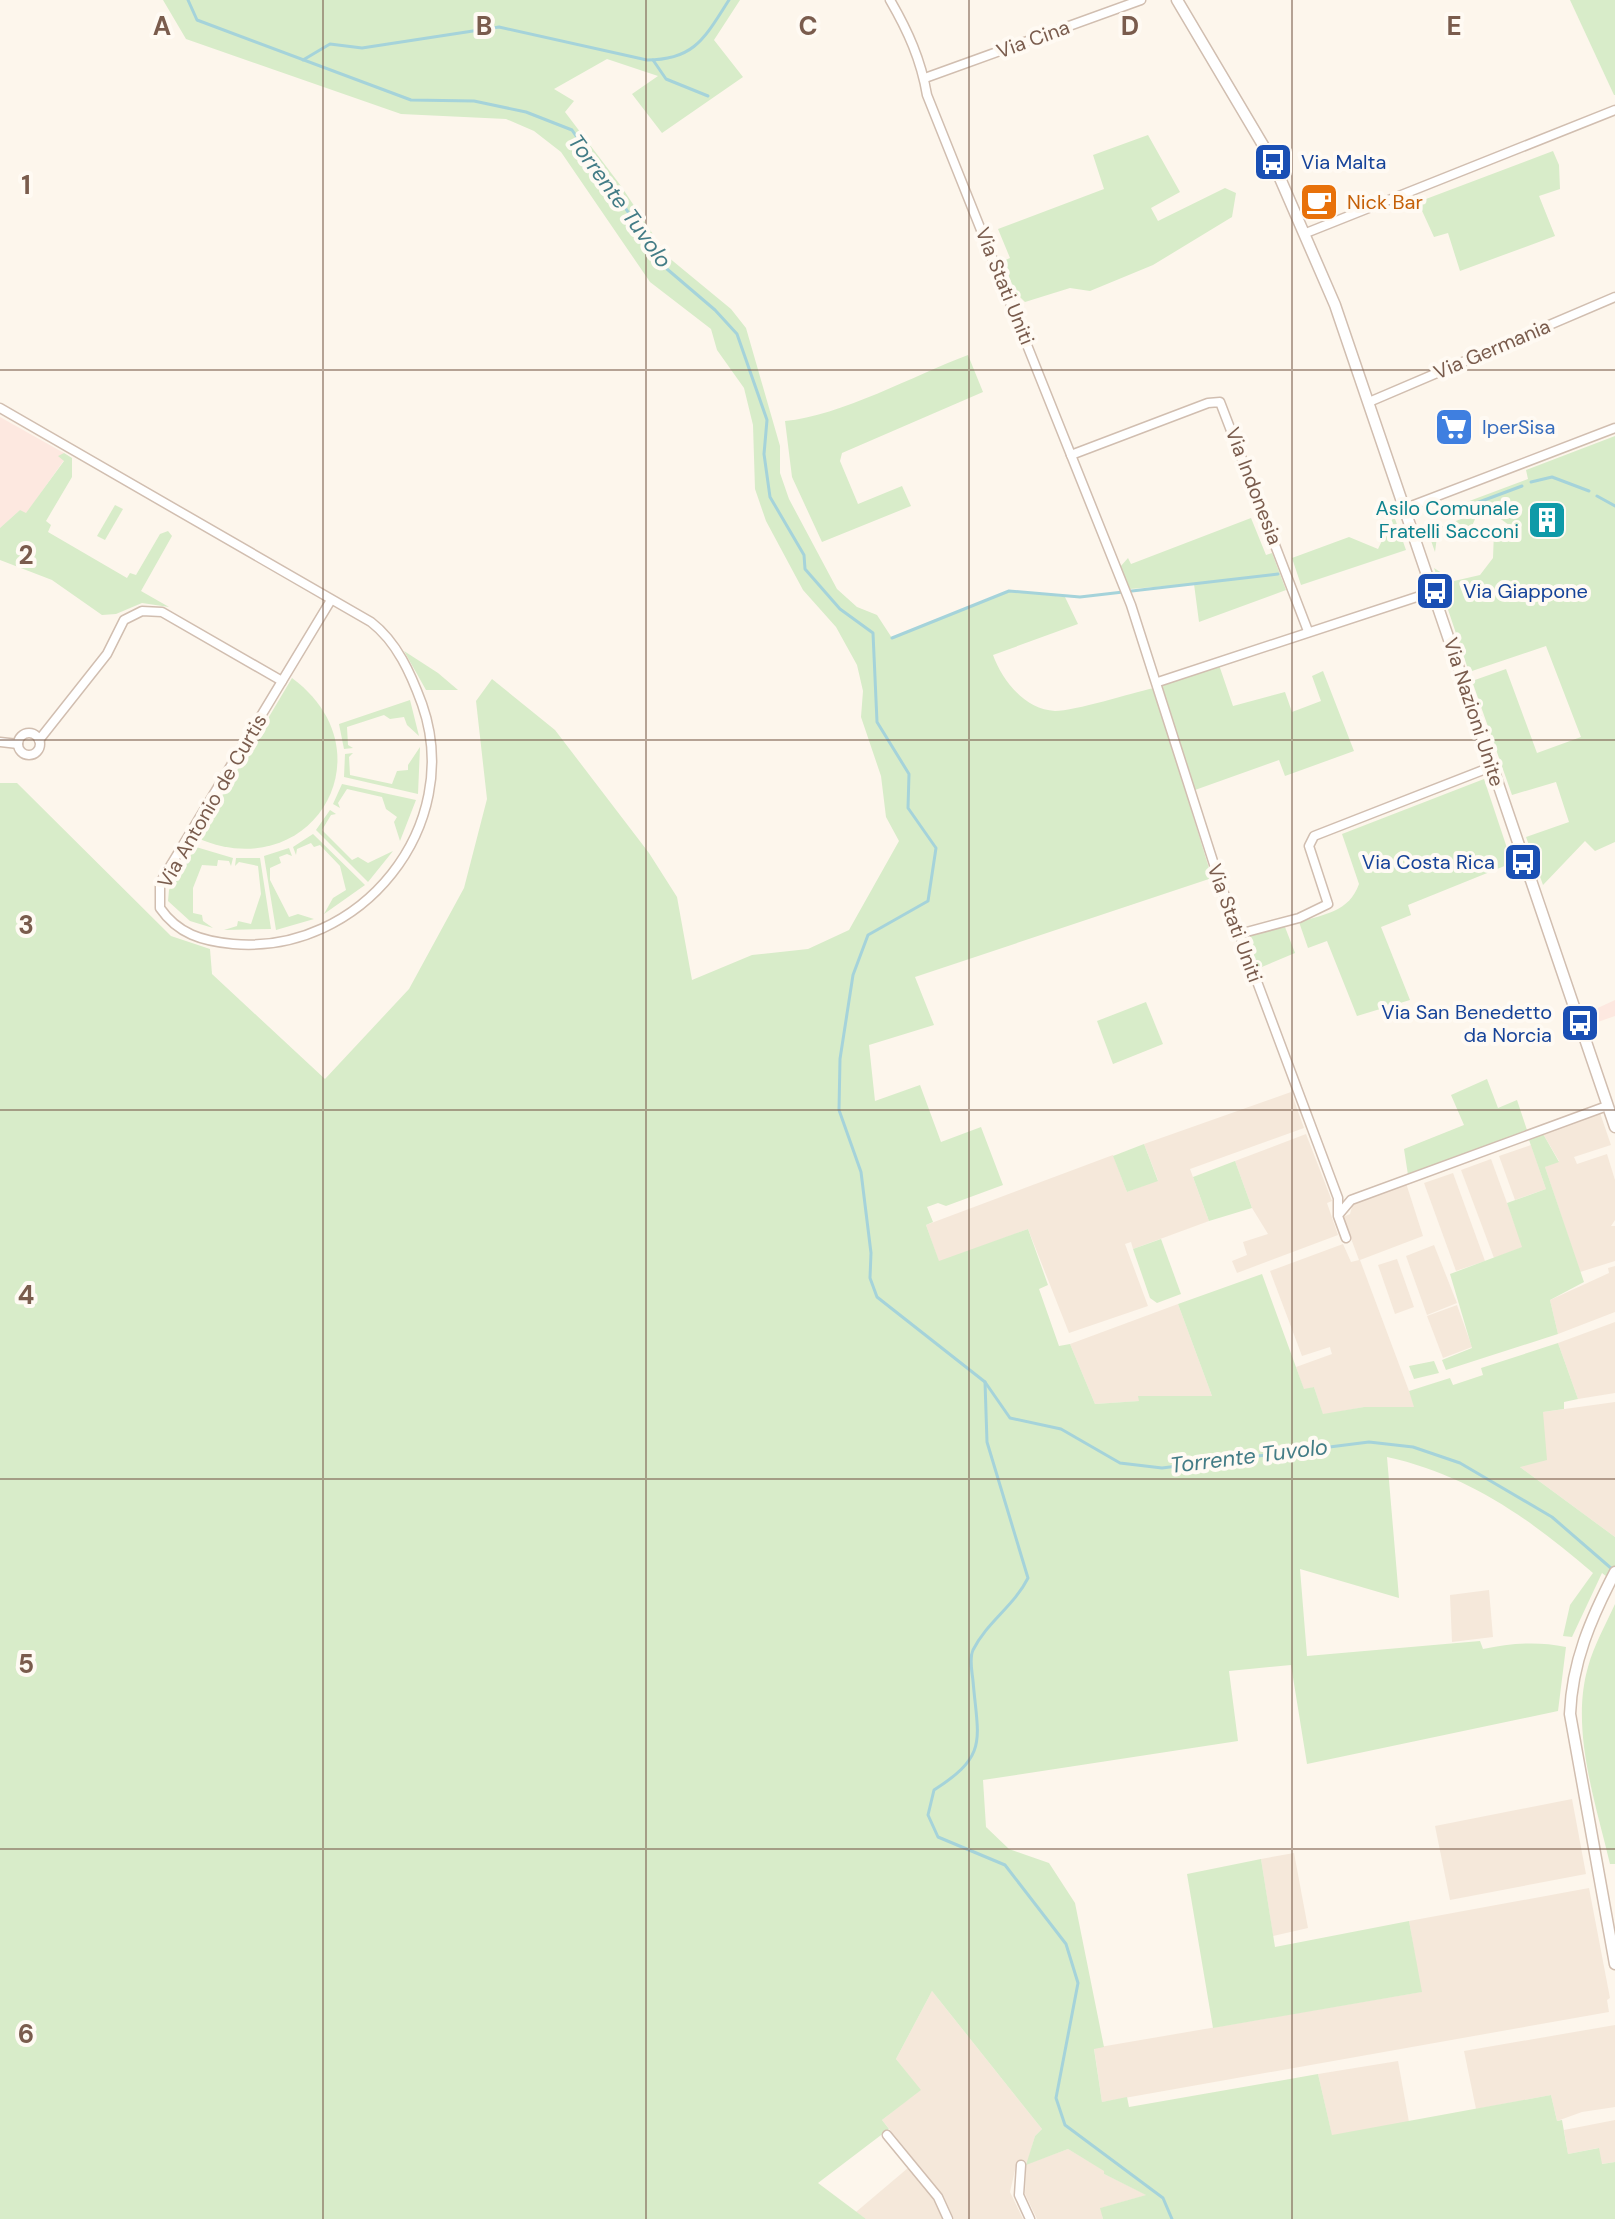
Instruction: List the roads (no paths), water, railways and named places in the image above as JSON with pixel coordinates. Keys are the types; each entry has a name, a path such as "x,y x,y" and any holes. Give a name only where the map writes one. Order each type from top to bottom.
{"street":[{"name":"Via Stati Uniti","path":"890,0 913,44 925,78 927,95 1131,605 1158,682 1192,800 1338,1198 1338,1216 1346,1238"},
{"name":"Via Cina","path":"925,78 1141,0"},
{"name":"Via Nazioni Unite","path":"1177,0 1269,154 1306,233 1435,591 1491,767 1615,1127"},
{"path":"1306,233 1615,110"},
{"name":"Via Germania","path":"1369,402 1615,297"},
{"name":"Via Indonesia","path":"1071,455 1208,403 1220,402 1308,631"},
{"name":"Via Antonio de Curtis","path":"0,408 331,600 382,631 418,693 427,718 433,761 428,801 415,839 375,894 324,929 262,945 221,943 190,936 160,908 160,883 331,600"},
{"path":"1406,508 1615,428"},
{"path":"1158,682 1435,591"},
{"path":"18,744 22,753 32,754 38,749 39,740 107,654 124,620 142,611 162,612 282,681"},
{"path":"18,744 25,734 34,735 39,740"},
{"path":"0,742 18,744"},
{"path":"1239,934 1299,918 1328,904 1309,846 1314,836 1491,767"},
{"path":"1338,1198 1351,1200 1607,1106"},
{"path":"1338,1216 1351,1200"},
{"path":"1615,1572 1573,1673 1570,1714 1615,1964"},
{"path":"887,2135 938,2197 948,2219"},
{"path":"1021,2165 1019,2195 1030,2219"}],"waterway":[{"name":"Torrente Tuvolo","path":"188,0 197,20 411,100 474,101 526,112 572,130 667,269 715,310 737,334 767,420 764,454 770,497 804,555 805,569 840,609 873,633 877,722 909,774 908,808 936,848 928,901 868,935 853,975 840,1059 839,1110 861,1172 871,1253 870,1278 877,1297 985,1382 1010,1418 1061,1429 1120,1463 1162,1468 1369,1442 1413,1447 1460,1463 1552,1517 1612,1569"},
{"path":"303,60 330,44 362,48 499,27 647,60 663,59 677,56 697,44 729,0"},
{"path":"653,60 666,79 708,96"},
{"path":"1531,482 1552,477 1589,491"},
{"path":"1463,508 1522,486"},
{"path":"1597,496 1615,506"},
{"path":"892,638 1009,591 1080,597 1278,574"},
{"path":"985,1382 987,1442 1028,1578 973,1650 976,1744 964,1766 934,1790 928,1815 938,1837 1005,1865 1066,1944 1078,1983 1056,2098 1065,2125 1163,2198 1172,2219"}],"place":[{"name":"Via Malta","path":"1273,162"},
{"name":"Nick Bar","path":"1319,202"},
{"name":"IperSisa","path":"1454,427"},
{"name":"Asilo Comunale Fratelli Sacconi","path":"1547,520"},
{"name":"Via Giappone","path":"1435,591"},
{"name":"Via Costa Rica","path":"1523,862"},
{"name":"Via San Benedetto da Norcia","path":"1580,1023"}]}
